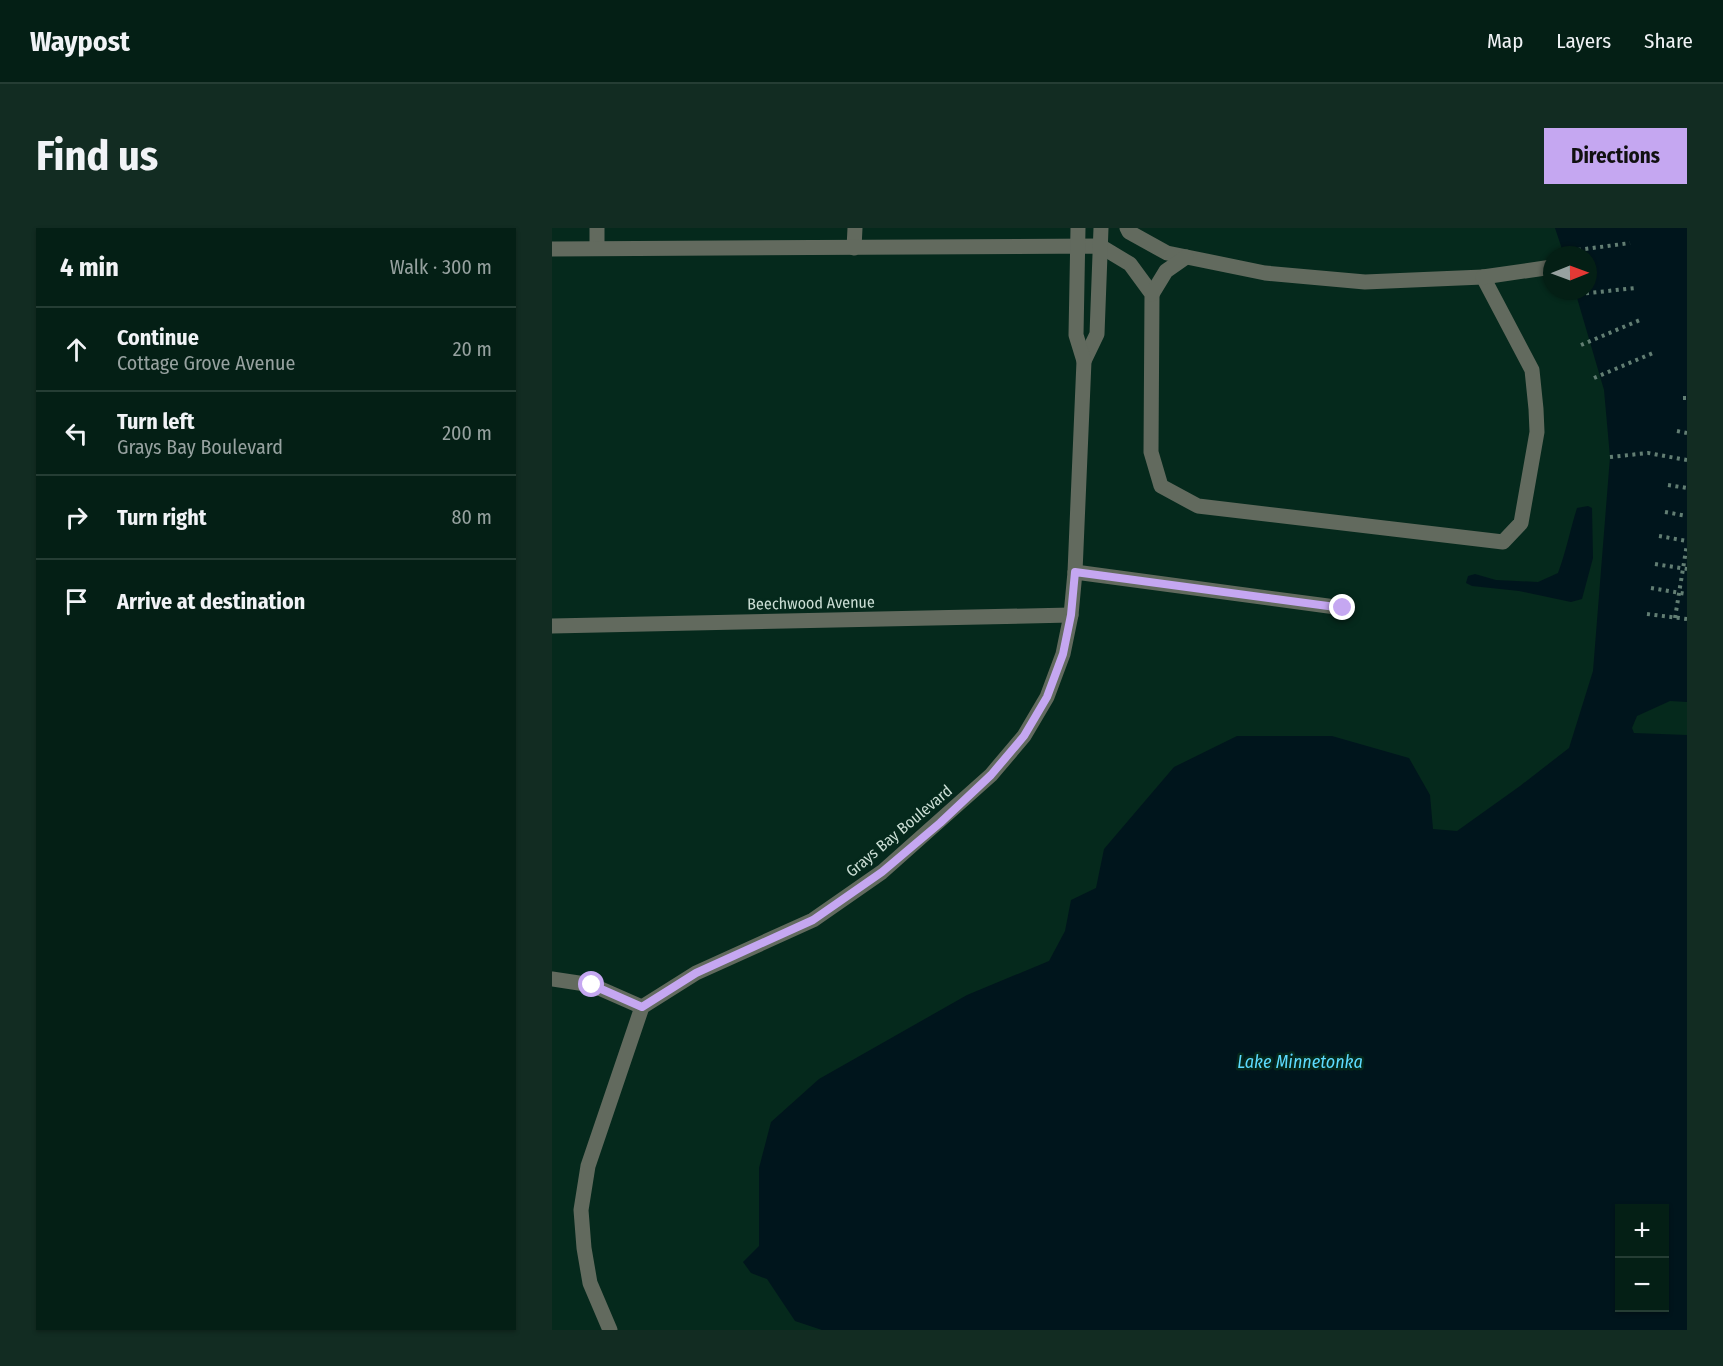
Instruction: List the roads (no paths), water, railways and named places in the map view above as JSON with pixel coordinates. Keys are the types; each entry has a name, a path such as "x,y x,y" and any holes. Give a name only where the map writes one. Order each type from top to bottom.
{"street":[{"path":"597,228 597,248"},
{"path":"855,228 855,248"},
{"name":"Grays Bay Boulevard","path":"642,1007 696,973 813,920 882,872 940,823 991,775 1024,736 1051,686 1063,654 1071,615 1084,361 1076,335 1078,228"},
{"name":"Grays Bay Boulevard","path":"1084,361 1097,334 1101,228"},
{"path":"1127,228 1130,232 1167,253 1265,273 1365,282 1483,277 1543,268"},
{"path":"552,249 1100,246 1130,264 1152,294"},
{"path":"1186,257 1166,271 1152,294 1151,452 1161,486 1198,506 1503,542 1521,523 1537,432 1533,370 1483,277"},
{"path":"1075,572 1343,608"},
{"name":"Beechwood Avenue","path":"552,626 1071,615"},
{"path":"552,979 592,985 642,1007 588,1166 581,1210 590,1283 610,1330"}],"water":[{"name":"Lake Minnetonka","path":"1555,228 1687,228 1687,702 1670,701 1637,716 1632,728 1634,733 1687,735 1687,1330 822,1330 795,1321 767,1279 751,1273 743,1262 759,1246 759,1168 771,1122 819,1079 967,995 1049,961 1065,931 1071,900 1096,888 1104,849 1174,767 1237,736 1332,736 1409,758 1430,795 1433,829 1457,831 1569,748 1593,671 1610,457 1604,390 1578,300 1597,300 1597,246 1561,246"},
{"path":"1588,506 1592,508 1593,558 1582,599 1571,602 1519,591 1472,586 1466,583 1468,576 1475,574 1496,580 1538,582 1558,573 1577,508"}]}
